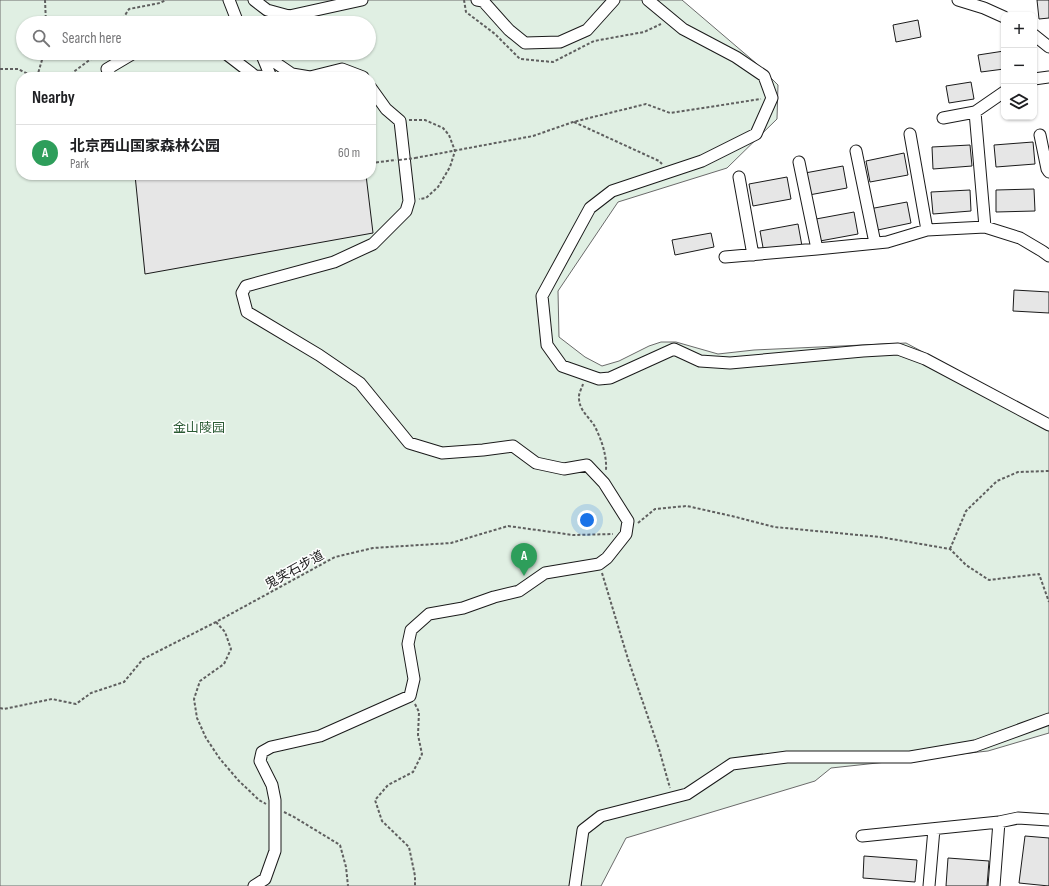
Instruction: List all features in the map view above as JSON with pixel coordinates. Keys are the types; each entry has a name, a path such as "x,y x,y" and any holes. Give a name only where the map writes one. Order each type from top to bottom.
{"street":[{"path":"229,0 235,16"},
{"path":"254,0 267,10 289,16 362,0"},
{"path":"477,0 483,1 509,30 525,43 560,42 587,30 614,0"},
{"path":"648,0 683,29 736,57 764,76 772,98 756,134 702,161 612,191 590,208 542,296 547,345 562,366 599,379 610,378 674,349 700,361 730,363 898,349 925,358 1049,425"},
{"path":"958,0 984,8 1001,16"},
{"path":"1037,37 1049,47"},
{"path":"108,72 107,69 122,60"},
{"path":"234,60 250,72"},
{"path":"264,60 269,72"},
{"path":"272,60 289,72"},
{"path":"330,72 342,69 350,72"},
{"path":"1037,79 1049,77"},
{"path":"943,118 975,112 1001,94"},
{"path":"254,886 265,879 275,851 275,800 272,785 260,761 262,752 271,747 320,736 410,696 414,679 408,644 411,630 429,614 463,608 494,597 519,592 545,573 599,564 607,558 626,534 628,521 604,483 587,466 564,469 536,463 513,446 442,453 409,443 360,383 319,355 247,312 242,293 246,286 334,262 374,244 406,211 409,202 400,121 386,109 376,95"},
{"path":"975,112 985,227"},
{"path":"910,134 927,230"},
{"path":"1040,135 1047,169 1049,172"},
{"path":"856,151 875,243"},
{"path":"799,162 817,249"},
{"path":"738,177 753,255"},
{"path":"725,257 887,242 927,230 985,227 1020,238 1049,256"},
{"path":"574,886 583,830 601,816 687,794 732,764 787,757 910,757 975,746 1049,719"},
{"path":"862,836 999,822 1018,818 1049,820"},
{"path":"994,886 999,822"},
{"path":"930,886 934,829"}],"path":[{"path":"45,0 46,16"},
{"path":"124,16 129,9 160,3 166,0"},
{"path":"37,72 41,60"},
{"path":"73,72 90,60"},
{"path":"0,69 18,69 24,72"},
{"path":"376,162 415,158 533,136 573,122 646,104 670,113 772,98"},
{"path":"400,121 425,120 443,128 449,135 455,151 450,167 438,187 426,198 409,202"},
{"path":"573,122 659,161 668,172"},
{"path":"587,375 578,398 584,413 593,424 602,444 606,463 604,483"},
{"path":"950,549 966,511 997,480 1018,472 1049,471"},
{"path":"626,534 655,509 687,506 774,527 880,538 950,549 966,565 989,580 1038,574 1049,602"},
{"name":"鬼笑石步道","path":"0,708 4,709 52,699 76,704 91,693 124,682 143,659 216,622 335,557 348,553 373,548 451,542 508,526 572,534 626,534"},
{"path":"599,564 632,673 659,749 672,797"},
{"path":"410,696 419,712 418,735 422,754 413,772 388,786 376,800 382,821 409,847 416,876 415,886"}],"green space":[{"name":"金山陵园","path":"0,0 682,0 757,64 778,85 777,119 727,168 618,202 558,291 559,337 585,357 602,366 619,361 649,346 661,342 676,342 718,354 754,350 906,343 1049,419 1049,733 988,751 831,768 815,781 626,838 601,886 0,886"}],"building":[{"path":"1037,0 1049,0 1049,18 1039,19"},
{"path":"918,20 921,37 896,42 893,25"},
{"path":"1001,51 1001,69 981,72 978,55"},
{"path":"971,82 974,99 949,103 946,86"},
{"path":"1033,142 1035,164 996,167 994,145"},
{"path":"970,145 972,166 933,169 932,147"},
{"path":"904,153 908,175 870,182 866,161"},
{"path":"843,166 847,188 809,195 805,173"},
{"path":"787,177 791,199 753,206 749,184"},
{"path":"136,180 367,180 373,233 145,274"},
{"path":"1034,189 1035,211 996,212 996,190"},
{"path":"970,190 971,211 933,214 931,192"},
{"path":"907,202 911,223 873,231 869,209"},
{"path":"854,212 858,234 820,241 816,219"},
{"path":"798,224 802,246 764,253 760,231"},
{"path":"711,233 714,247 675,255 672,240"},
{"path":"1014,290 1049,292 1049,313 1013,311"},
{"path":"1025,836 1049,838 1049,886 1019,883"},
{"path":"864,856 917,860 915,882 863,878"},
{"path":"948,858 989,861 987,886 946,886"}],"place":[{"name":"北京西山国家森林公园","path":"524,576"}]}
